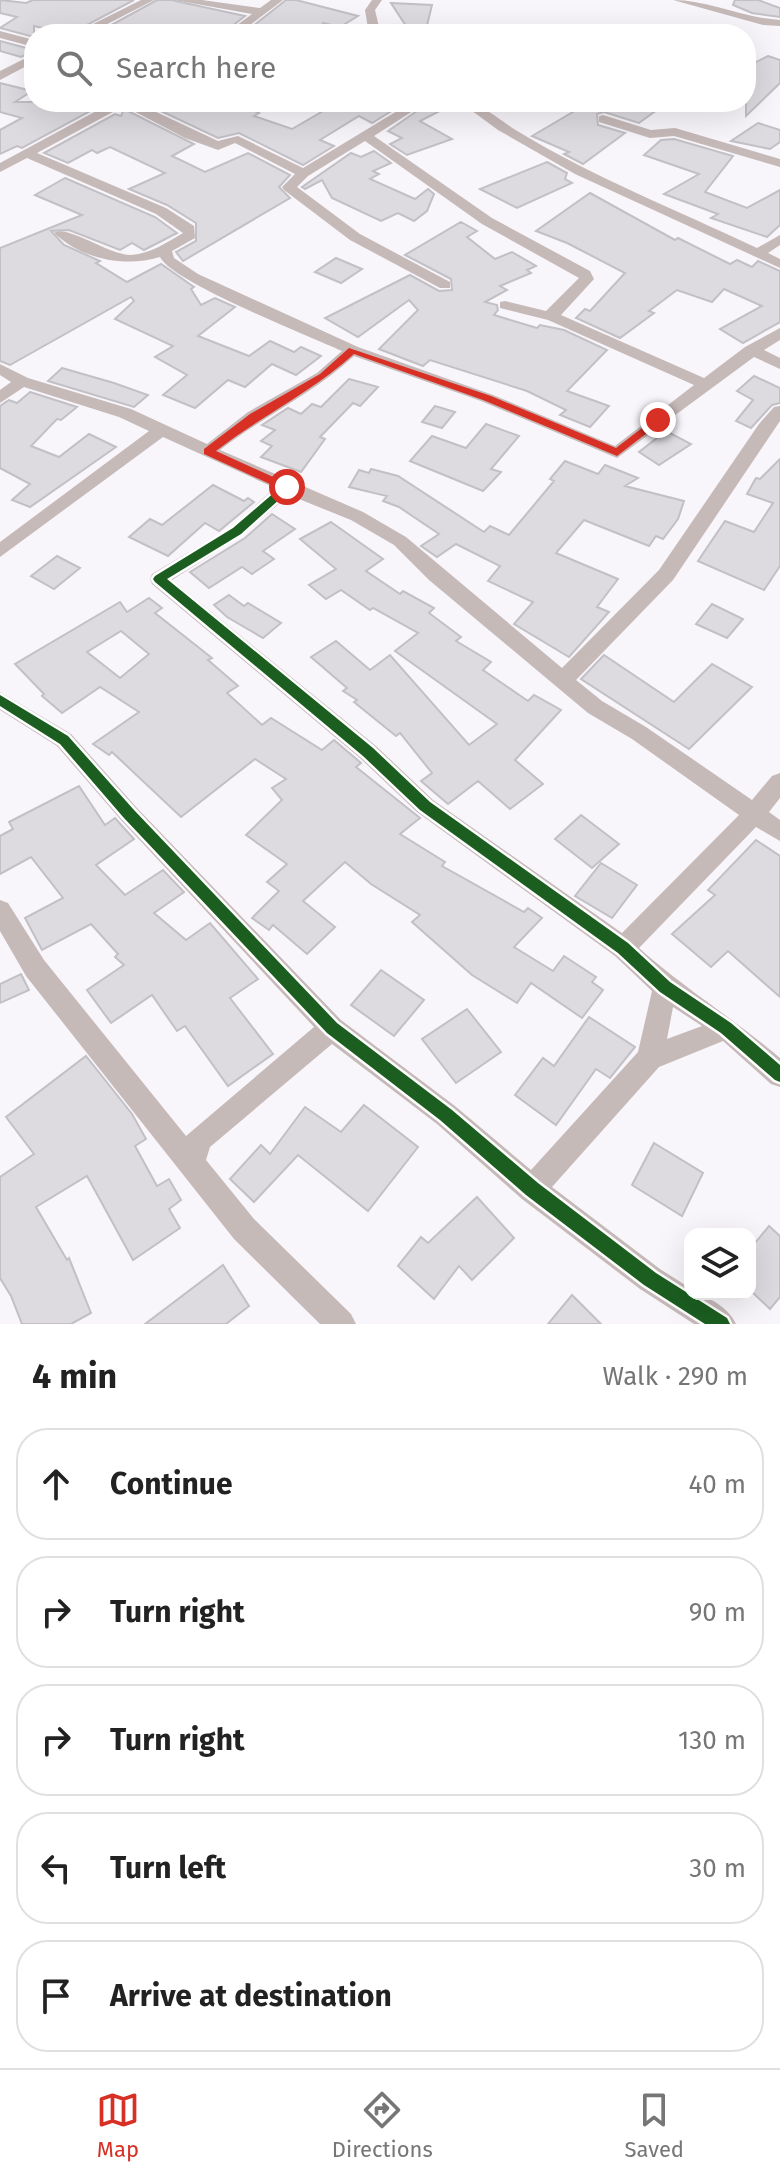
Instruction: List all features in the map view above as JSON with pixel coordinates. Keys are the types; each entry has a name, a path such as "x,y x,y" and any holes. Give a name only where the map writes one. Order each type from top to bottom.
{"street":[{"path":"100,24 149,0"},
{"path":"179,0 263,12"},
{"path":"246,24 278,0"},
{"path":"373,24 370,10 377,0"},
{"path":"678,0 763,22 780,23"},
{"path":"0,34 24,41"},
{"path":"0,76 24,63"},
{"path":"0,168 106,112"},
{"path":"144,112 218,146 234,139 240,141 303,173"},
{"path":"404,112 303,173 289,187 355,237 445,285"},
{"path":"480,112 605,187 780,264"},
{"path":"603,119 650,134 675,132 780,163"},
{"path":"364,135 487,221 585,274 587,279 553,312 553,317"},
{"path":"28,154 161,211 189,229 190,235 165,251 137,259 116,260 61,233"},
{"path":"759,253 780,239"},
{"path":"165,251 168,260 193,277 352,350 487,398 617,453 751,350 780,333"},
{"path":"505,305 553,317 707,385"},
{"path":"208,451 254,416 323,376 352,350"},
{"path":"751,350 780,364"},
{"path":"0,369 22,381 125,413 357,516 400,541 436,575 595,707 639,733 780,832"},
{"path":"0,398 22,381"},
{"path":"564,679 666,575 765,428 780,411"},
{"path":"0,551 161,430"},
{"path":"287,487 237,531 159,579 368,752 425,806 623,948 665,987 726,1028 780,1075"},
{"path":"0,700 64,740 129,814 332,1028 446,1115 532,1189 650,1279 721,1324"},
{"path":"623,948 753,815 780,782"},
{"path":"0,910 35,968 244,1229 341,1324"},
{"path":"650,1058 665,987"},
{"path":"192,1161 194,1147 201,1138 332,1028"},
{"path":"532,1189 650,1058 726,1028"}],"building":[{"path":"0,0 26,3 33,0 134,0 89,24 24,24 24,34 0,28 17,17 0,13"},
{"path":"157,0 171,0 245,16 235,24 113,24"},
{"path":"286,0 358,16 345,24 256,24"},
{"path":"735,0 758,0 780,8 780,17 752,13 733,5"},
{"path":"391,3 432,5 427,24 405,24"},
{"path":"0,41 24,47 24,56 21,57 0,51"},
{"path":"768,56 780,60 780,83 756,106 756,62"},
{"path":"0,83 24,89 24,96 15,102 24,102 24,112 88,112 22,148 17,146 0,154 0,130 22,118 0,112"},
{"path":"123,112 130,112 194,144 172,156 205,172 248,153 290,175 279,187 290,198 183,261 176,252 196,241 196,223 167,205 129,189 165,173 110,147 97,153 92,150 68,163 44,153 115,114 121,116"},
{"path":"163,112 257,112 259,113 254,116 292,129 321,112 390,112 372,123 359,116 320,140 334,146 303,165 239,133 218,138"},
{"path":"416,112 438,112 420,121 452,139 407,155 390,144 402,138 388,131"},
{"path":"573,112 604,112 597,114 598,125 625,133 583,164 564,154 569,152 532,136"},
{"path":"604,112 654,112 639,123"},
{"path":"758,123 780,130 780,142 770,149 731,141"},
{"path":"674,139 733,156 705,192 747,208 780,190 780,225 767,237 711,218 718,214 664,194 699,174 644,155 661,140"},
{"path":"374,151 391,163 373,171 379,174 370,179 415,199 428,189 434,194 427,211 414,221 398,213 381,221 332,198 322,180 305,189 302,187 351,153 361,157"},
{"path":"547,162 567,173 565,179 572,183 517,208 480,189"},
{"path":"65,178 155,217 177,233 144,250 132,243 120,250 69,230 51,231 64,245 100,261 96,263 127,282 161,264 194,287 191,289 201,305 215,298 235,307 198,336 249,356 270,341 294,352 301,347 321,356 296,375 272,364 245,387 228,380 195,408 163,395 187,375 155,357 173,346 115,319 134,301 131,297 10,365 0,361 0,248 82,215 35,195"},
{"path":"590,193 675,240 678,238 730,264 737,260 752,267 758,261 780,271 780,322 743,343 720,329 762,306 724,289 712,302 677,290 649,311 654,313 620,338 576,318 585,309 590,311 625,273 536,231"},
{"path":"461,222 477,231 467,237 495,259 512,252 536,266 527,270 531,273 500,286 507,290 485,302 497,305 494,315 537,328 540,325 564,330 607,350 567,391 609,406 590,427 560,415 566,410 527,391 430,360 423,366 379,349 418,310 409,300 358,337 325,318 410,275 439,291 452,290 451,279 405,255"},
{"path":"336,258 362,269 341,283 315,272"},
{"path":"62,368 148,395 134,407 48,381"},
{"path":"754,376 780,388 780,403 772,405 751,428 736,421 753,400 737,391"},
{"path":"349,379 378,387 360,406 353,403 320,437 325,439 301,472 261,457 272,446 261,441 275,430 262,425 288,408 301,414 312,404 321,407"},
{"path":"30,392 77,407 61,420 57,419 31,446 59,457 89,434 116,447 30,507 12,500 30,484 0,468 0,406 9,400 17,403"},
{"path":"435,406 455,412 442,428 422,422"},
{"path":"486,424 519,436 491,469 501,472 483,491 410,461 432,436 466,448"},
{"path":"666,431 691,444 659,465 639,452"},
{"path":"780,459 780,566 764,590 698,561 725,521 754,532 773,503 747,494 756,478 760,479"},
{"path":"565,461 598,474 605,465 638,478 625,486 684,501 678,519 663,539 656,536 649,546 584,520 556,553 618,579 597,607 609,612 569,657 514,624 533,602 488,581 500,566 456,544 437,557 421,546 439,534 399,507 383,501 387,496 349,487 359,470 369,473 371,469 398,476 484,532 490,526 509,535 554,481 550,479"},
{"path":"213,485 244,501 248,498 254,502 219,531 205,523 168,556 129,537 150,519 162,525"},
{"path":"272,514 295,529 263,551 274,559 252,574 242,567 209,588 190,572 245,538"},
{"path":"331,522 383,559 366,571 400,594 403,591 434,608 429,613 461,637 456,641 491,662 483,670 528,701 534,695 561,710 515,760 543,784 510,809 478,781 448,804 421,781 432,773 400,733 396,736 354,702 357,700 343,691 347,688 311,657 336,641 370,670 390,655 469,745 497,724 395,651 418,633 373,608 370,610 341,590 326,599 309,585 336,569 300,539"},
{"path":"57,556 80,568 54,589 31,576"},
{"path":"229,595 244,606 248,603 281,623 263,638 227,617 214,605"},
{"path":"149,598 162,608 155,613 212,658 208,660 238,686 227,693 262,725 271,718 322,750 334,740 361,763 356,767 420,818 400,834 445,862 442,866 524,912 528,908 542,918 514,947 553,971 564,956 596,977 592,982 603,990 582,1018 531,983 517,1003 472,975 412,922 420,915 371,884 345,862 303,901 335,927 307,954 273,925 269,930 252,918 279,891 267,882 287,864 246,835 282,800 272,788 286,779 255,759 181,817 112,752 109,755 93,744 139,712 100,687 62,713 42,696 44,694 15,664 120,602 127,612","holes":["121,631 149,654 120,678 87,652"]},
{"path":"712,604 743,619 727,638 696,624"},
{"path":"604,655 674,702 712,664 752,687 689,749 581,679"},
{"path":"79,786 105,825 115,818 134,839 96,865 125,895 163,870 184,892 154,913 186,940 210,923 258,979 230,998 273,1054 228,1086 185,1026 177,1031 152,995 111,1023 87,990 124,965 91,924 42,950 25,918 63,898 31,857 0,874 0,836 13,829 9,822"},
{"path":"581,815 619,844 592,868 555,839"},
{"path":"756,840 780,856 780,997 728,951 711,967 672,934 715,895 708,890"},
{"path":"601,863 637,885 612,918 575,896"},
{"path":"381,970 424,1000 394,1036 351,1005"},
{"path":"21,974 29,990 0,1003 0,984"},
{"path":"467,1009 501,1052 456,1083 422,1039"},
{"path":"589,1017 635,1047 610,1078 596,1069 556,1125 515,1095 543,1058 554,1066"},
{"path":"86,1056 132,1114 146,1139 135,1146 157,1186 169,1179 181,1200 169,1209 180,1228 133,1260 87,1176 36,1207 67,1260 69,1258 91,1313 71,1324 22,1324 0,1278 0,1177 34,1154 6,1117"},
{"path":"364,1105 418,1147 368,1211 298,1155 254,1202 230,1179 261,1145 270,1154 305,1107 341,1132"},
{"path":"654,1143 703,1173 682,1216 632,1185"},
{"path":"477,1197 514,1238 472,1280 459,1266 434,1299 398,1266 421,1237 428,1243"},
{"path":"769,1226 780,1236 780,1297 770,1309 756,1296 756,1242"},
{"path":"223,1265 249,1306 226,1324 145,1324"},
{"path":"572,1295 601,1324 548,1324"}],"cycle path":[{"path":"287,487 237,531 159,579 368,752 425,806 623,948 665,987 726,1028 780,1075"},
{"path":"0,700 64,740 129,814 332,1028 446,1115 532,1189 650,1279 721,1324"}],"route":[{"path":"287,487 208,451 254,416 323,376 352,350 487,398 617,453 658,420"}]}
